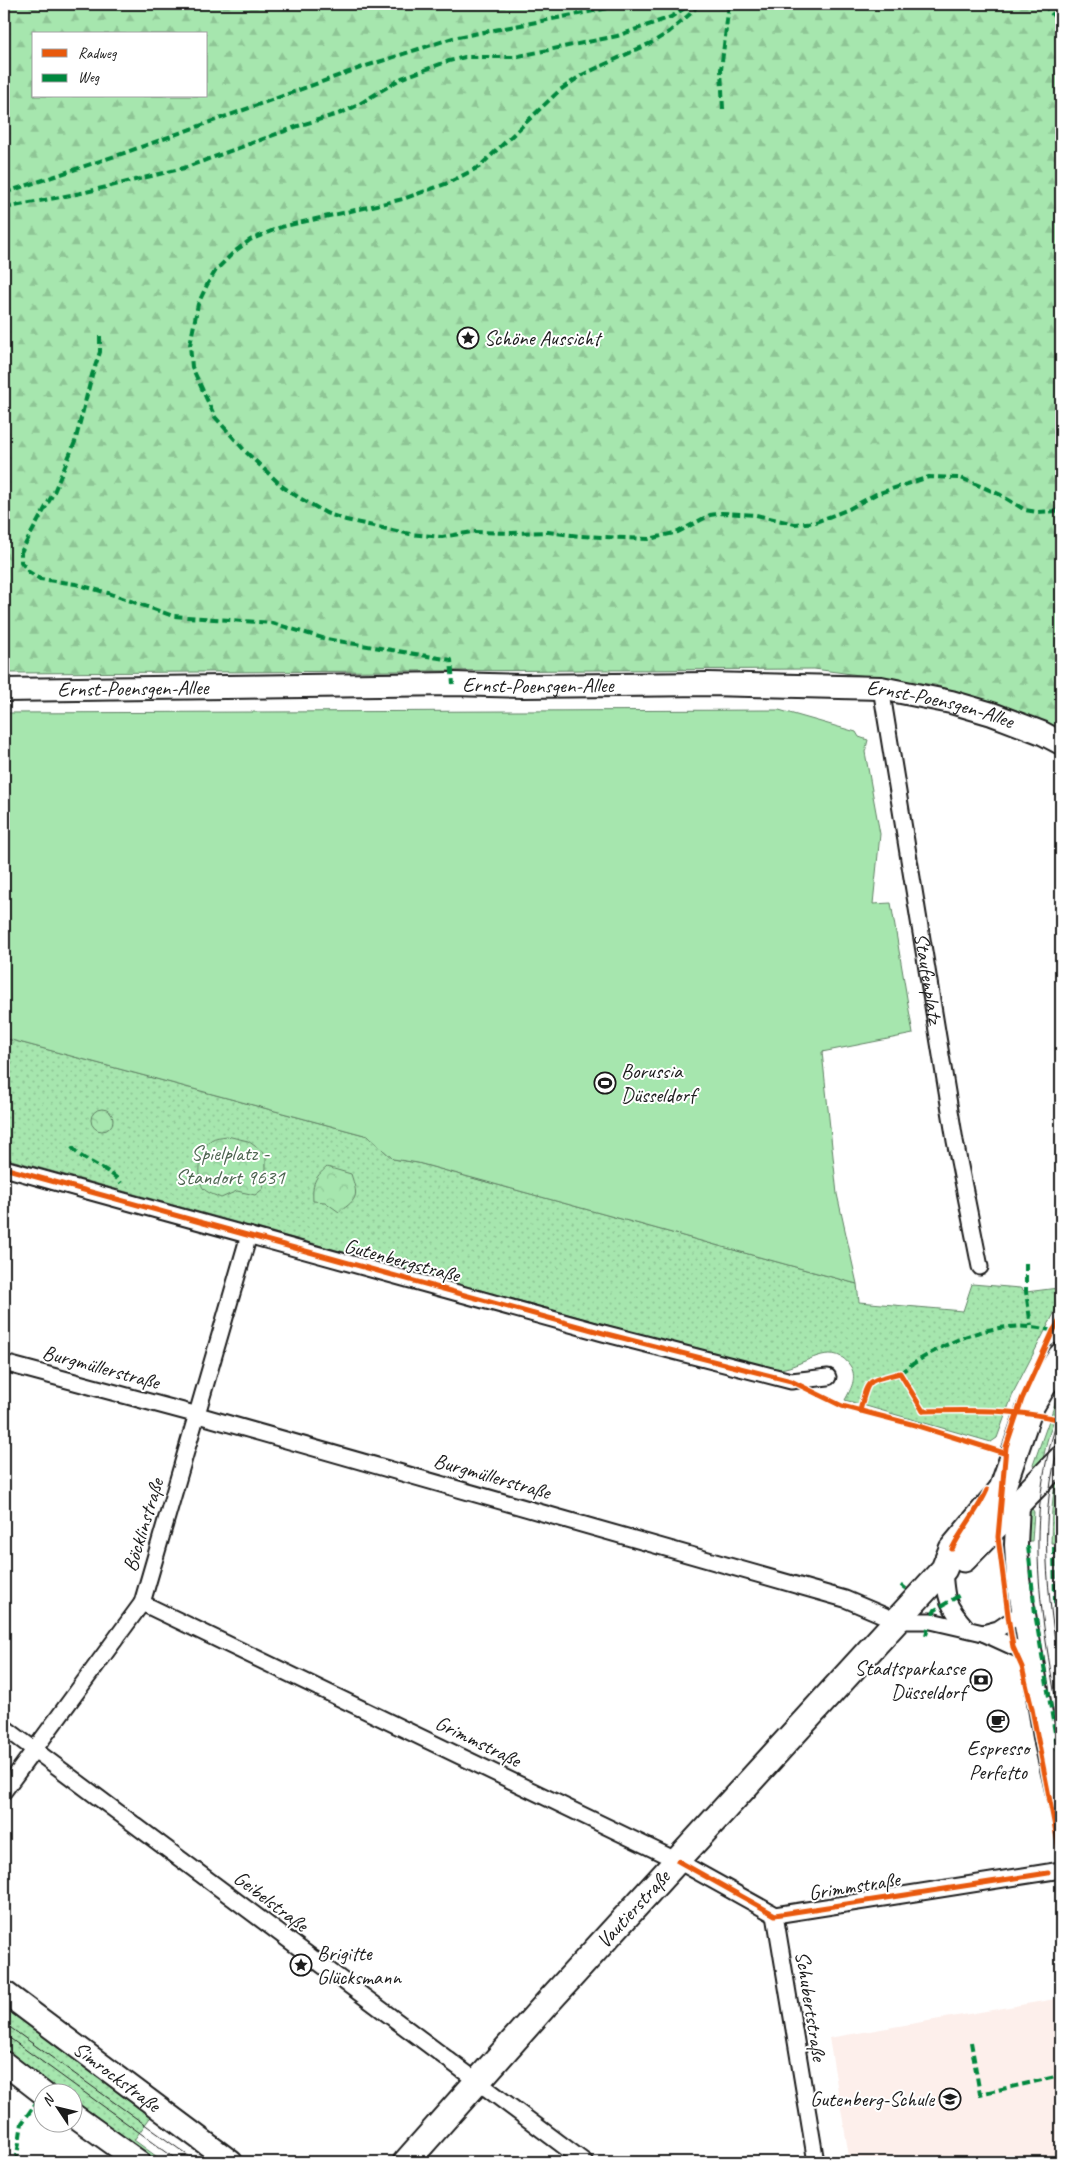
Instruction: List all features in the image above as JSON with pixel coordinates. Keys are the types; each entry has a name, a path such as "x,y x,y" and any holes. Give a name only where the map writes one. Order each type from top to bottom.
{"main road":[{"path":"1010,1497 1028,1453 1059,1361"},
{"path":"1010,1497 1061,1459"},
{"name":"Vautierstraße","path":"406,2162 548,2002 944,1569 965,1558 1010,1497"}],"street":[{"name":"Ernst-Poensgen-Allee","path":"4,690 453,684 532,686 708,684 881,688 951,702 992,714 1042,733 1061,743"},
{"name":"Staufenplatz","path":"881,688 955,1140 980,1267"},
{"name":"Gutenbergstraße","path":"4,1168 603,1333 791,1381 828,1378"},
{"name":"Böcklinstraße","path":"4,1791 142,1602 249,1235"},
{"name":"Burgmüllerstraße","path":"4,1363 198,1415 846,1598 897,1621 931,1621 967,1628 1031,1654"},
{"path":"1010,1497 1022,1612 1046,1743 1061,1808"},
{"path":"944,1569 947,1602 950,1609 967,1628"},
{"name":"Grimmstraße","path":"142,1602 678,1861 774,1915 1061,1870"},
{"path":"983,1633 998,1629 1022,1612"},
{"name":"Geibelstraße","path":"4,1727 585,2162"},
{"name":"Schubertstraße","path":"774,1915 816,2162"},
{"name":"Simrockstraße","path":"4,1992 231,2162"},
{"path":"4,2063 32,2085"},
{"path":"82,2121 139,2162"}],"shaded area":[{"name":"Gutenberg-Schule","path":"1061,1998 1061,2160 1046,2162 850,2162 829,2038"}],"green space":[{"path":"4,4 1061,4 1061,729 935,685 814,669 4,673"},
{"path":"779,710 856,732 859,737 868,740 865,752 880,834 873,904 891,903 913,1034 822,1052 837,1194 857,1284 418,1163 393,1159 368,1136 4,1038 4,713"},
{"path":"4,1038 368,1136 393,1159 418,1163 857,1284 859,1302 963,1311 972,1284 1020,1288 1026,1292 1058,1288 1061,1289 1061,1300 1014,1391 997,1438 991,1442 845,1400 851,1388 853,1371 845,1359 838,1355 822,1355 789,1367 770,1370 4,1158"},
{"path":"102,1109 110,1112 113,1120 110,1128 102,1131 94,1128 91,1120 94,1112"},
{"name":"Spielplatz - Standort 9631","path":"227,1136 248,1141 266,1154 263,1189 255,1195 237,1191 221,1198 203,1188 200,1170 202,1156 207,1144 213,1139"},
{"path":"327,1167 351,1174 355,1187 356,1192 353,1200 339,1212 325,1202 313,1201 315,1182"},
{"path":"1061,1387 1061,1397 1047,1441 1041,1468 1036,1469 1033,1465"},
{"path":"1061,1473 1061,1518 1058,1544 1051,1543 1052,1516 1053,1496 1057,1479"},
{"path":"1031,1507 1034,1512 1032,1541 1026,1541 1027,1510"},
{"path":"4,2005 152,2115 134,2140 164,2162 143,2155 131,2148 82,2111 82,2084 46,2084 4,2053"}],"tram line":[{"path":"1061,1410 1049,1451 1041,1491 1038,1530 1038,1569 1042,1608 1061,1729"},
{"path":"1061,1437 1049,1497 1047,1527 1049,1586 1061,1676"},
{"path":"4,2023 197,2162"},
{"path":"4,2034 180,2162"}],"marked path":[{"path":"4,193 127,152 360,68 453,38 630,4"},
{"path":"4,208 86,192 184,168 301,125 341,113 402,78 449,61 465,57 514,57 617,36 671,17 691,4"},
{"path":"699,4 669,32 653,42 582,75 560,90 479,167 448,183 403,199 281,227 250,240 234,252 216,270 198,304 190,345 192,367 215,417 246,452 283,487 298,497 326,513 346,520 410,534 442,537 472,532 548,532 580,536 649,539 678,532 710,515 722,513 756,515 795,524 816,522 849,509 876,494 929,477 961,478 999,494 1025,510 1037,512 1061,511"},
{"path":"723,109 721,70 729,4"},
{"path":"1043,4 1061,24"},
{"path":"100,336 100,352 92,375 75,442 54,492 21,552 21,562 29,572 40,579 76,584 173,616 272,623 326,639 451,660 453,684"},
{"path":"72,1147 77,1153 116,1177 121,1183"},
{"path":"1026,1263 1026,1292 1031,1326"},
{"path":"900,1373 935,1351 972,1334 1012,1327 1032,1327 1053,1331"},
{"path":"1028,1546 1035,1613 1058,1751"},
{"path":"1054,1547 1055,1601 1061,1642"},
{"path":"901,1585 906,1589"},
{"path":"933,1614 935,1610 960,1595"},
{"path":"926,1635 928,1628"},
{"path":"971,2042 980,2094 1060,2076"},
{"path":"16,2162 22,2123 32,2109"}],"cycle path":[{"path":"4,1168 603,1333 791,1381 842,1406 915,1425 1004,1453"},
{"path":"1061,1319 1053,1331 1022,1399 1006,1447 998,1537 1013,1647 1022,1667 1032,1709 1061,1860 1061,1879"},
{"path":"860,1411 867,1386 875,1380 900,1373 923,1411"},
{"path":"923,1411 1010,1412 1061,1420"},
{"path":"952,1549 987,1490"},
{"path":"678,1861 775,1915 1048,1873"}],"place":[{"name":"Schöne Aussicht","path":"468,338"},
{"name":"Borussia Düsseldorf","path":"605,1083"},
{"name":"Stadtsparkasse Düsseldorf","path":"981,1680"},
{"name":"Espresso Perfetto","path":"998,1721"},
{"name":"Brigitte Glücksmann","path":"301,1965"},
{"name":"Gutenberg-Schule","path":"950,2099"}]}
